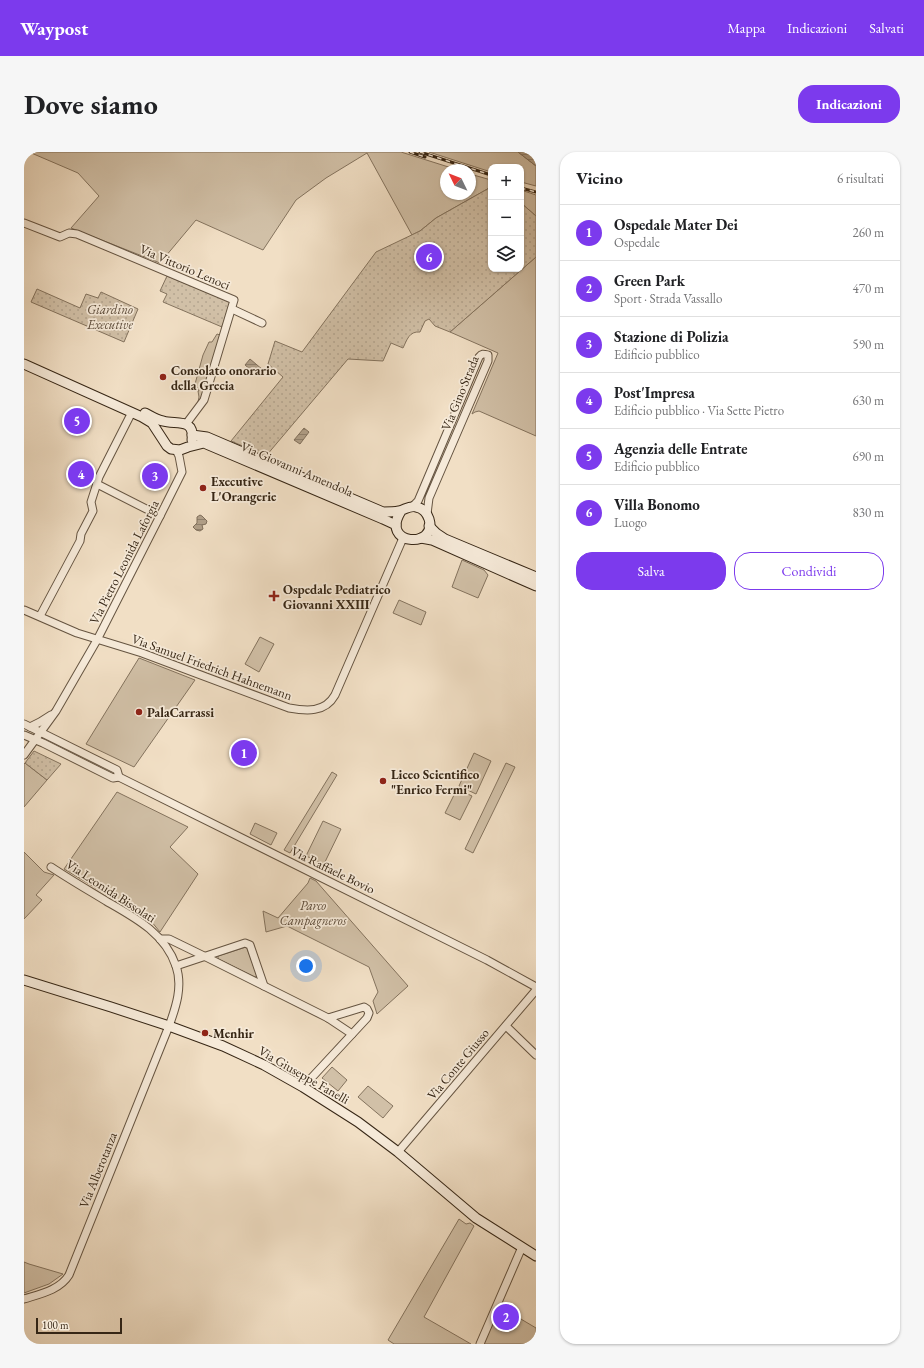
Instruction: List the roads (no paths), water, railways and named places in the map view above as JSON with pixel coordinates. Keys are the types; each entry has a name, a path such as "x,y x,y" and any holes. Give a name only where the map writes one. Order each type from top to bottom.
{"main road":[{"path":"24,358 163,421 186,424 192,435 188,447"},
{"path":"24,364 132,412 152,423 167,446 176,450"},
{"path":"165,441 164,433 173,423"},
{"name":"Via Giovanni Amendola","path":"192,435 207,437 383,512 401,511 407,507 413,506"},
{"name":"Via Giovanni Amendola","path":"176,450 204,443 396,525"},
{"path":"401,511 396,518 398,532 403,538 418,540 429,530 430,522 427,514 422,509 413,506"},
{"path":"430,526 436,533 445,539 536,577"},
{"path":"421,538 432,540 536,586"},
{"name":"Via Giuseppe Fanelli","path":"24,980 169,1026 223,1046 264,1065 303,1087 358,1122 398,1152 476,1218 536,1256"}],"street":[{"name":"Via Vittorio Lenoci","path":"24,223 60,237 69,233 77,234 234,300 204,400 186,424"},
{"path":"232,309 262,323"},
{"name":"Via Gino Strada","path":"413,506 418,501 479,357 481,354 488,355 488,361 429,498 427,514"},
{"path":"40,616 80,541 81,534 93,511 91,502 99,477 132,412"},
{"name":"Via Pietro Leonida Laforgia","path":"24,755 56,711 97,640 182,472 180,456 176,450"},
{"path":"97,484 160,516"},
{"name":"Via Samuel Friedrich Hahnemann","path":"24,610 77,633 142,653 289,708 307,710 320,708 330,702 335,695 403,538"},
{"path":"27,725 40,722 56,711"},
{"name":"Via Raffaele Bovio","path":"27,725 117,770 119,778"},
{"name":"Via Raffaele Bovio","path":"24,735 113,778 119,778 487,960 536,987"},
{"name":"Via Leonida Bissolati","path":"51,867 134,917 146,925 160,939 176,966 178,982 178,998 169,1026"},
{"path":"160,939 169,939 206,957 328,1018 352,1034"},
{"path":"176,966 243,944 250,945 264,986"},
{"name":"Via Conte Giusso","path":"398,1152 536,990"},
{"path":"303,1087 368,1016 367,1009 364,1007 328,1018"},
{"path":"337,1025 338,1018 342,1014"},
{"name":"Via Alberotanza","path":"24,1299 50,1290 63,1282 69,1275 169,1026"},
{"path":"506,1026 536,1055"},
{"path":"480,1344 522,1247"}],"railway":[{"path":"410,152 425,157"},
{"path":"420,152 488,174"},
{"path":"524,189 536,192"}],"place":[{"name":"Villa Bonomo","path":"429,257"},
{"name":"Consolato onorario della Grecia","path":"163,377"},
{"name":"Agenzia delle Entrate","path":"77,421"},
{"name":"Post'Impresa","path":"81,474"},
{"name":"Stazione di Polizia","path":"155,476"},
{"name":"Executive L'Orangerie","path":"203,488"},
{"name":"Ospedale Pediatrico Giovanni XXIII","path":"274,596"},
{"name":"PalaCarrassi","path":"139,712"},
{"name":"Ospedale Mater Dei","path":"244,753"},
{"name":"Liceo Scientifico \"Enrico Fermi\"","path":"383,781"},
{"name":"Menhir","path":"205,1033"},
{"name":"Green Park","path":"506,1317"}],"park label":[{"name":"Giardino Executive","path":"110,316"},
{"name":"Parco Campagneros","path":"313,912"}]}
